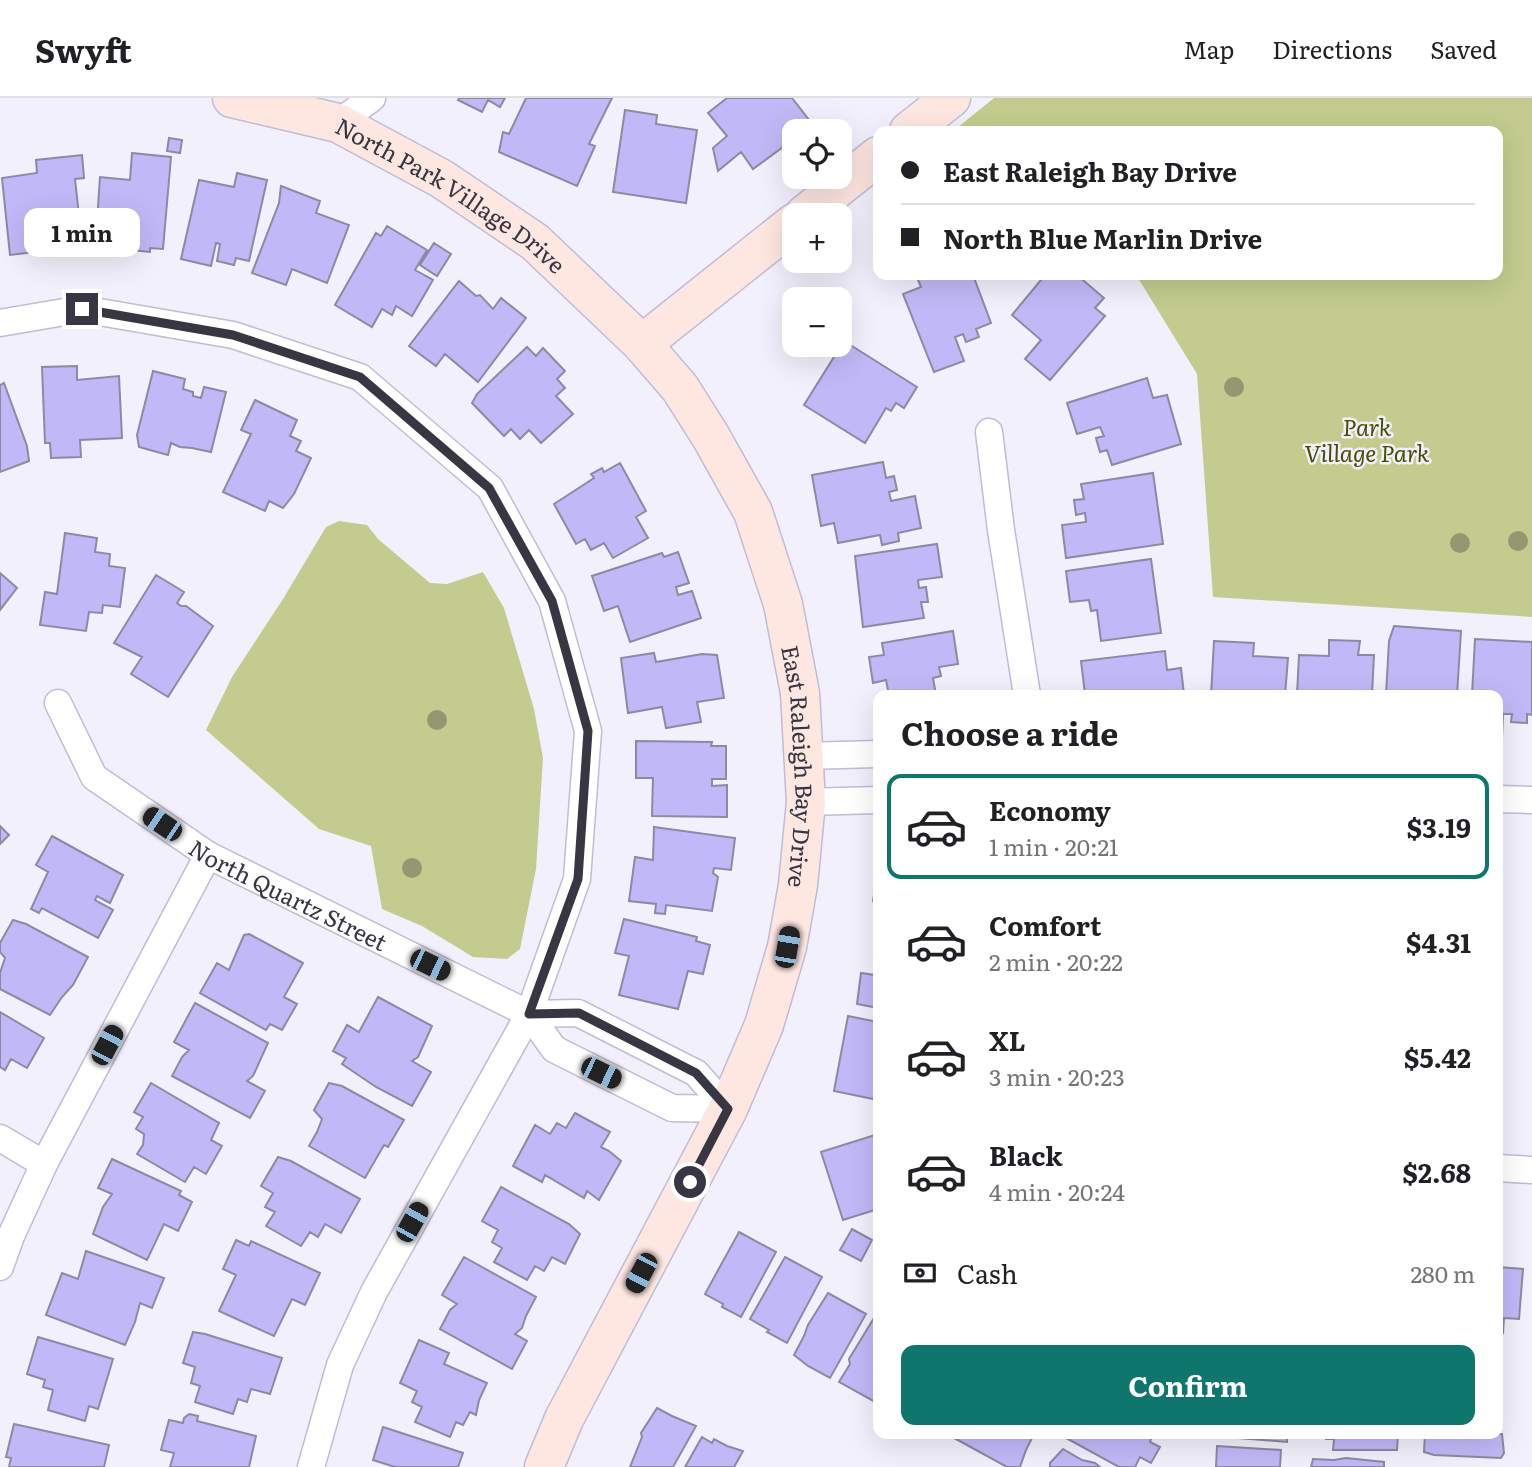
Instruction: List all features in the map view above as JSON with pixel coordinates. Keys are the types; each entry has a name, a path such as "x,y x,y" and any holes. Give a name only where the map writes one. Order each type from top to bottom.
{"street":[{"name":"North Park Village Drive","path":"232,98 338,111 535,242 642,344"},
{"path":"338,111 372,98"},
{"path":"915,126 951,98"},
{"path":"819,203 873,160"},
{"path":"642,344 782,233"},
{"path":"0,323 82,309 233,335 360,377 489,488 552,601 588,731 578,879 529,1014 374,1292 340,1365 312,1467"},
{"name":"East Raleigh Bay Drive","path":"544,1467 564,1419 728,1109 764,1024 787,947 798,885 806,802 800,693 783,604 753,512 680,388 642,344"},
{"path":"989,432 1001,530 1026,690"},
{"name":"North Quartz Street","path":"58,703 94,777 208,855 529,1014 579,1013 696,1073 728,1109"},
{"path":"803,756 873,754"},
{"path":"1503,799 1532,800"},
{"path":"806,802 873,800"},
{"path":"0,1267 44,1164 208,855"},
{"name":"North Quartz Street","path":"529,1014 554,1049 672,1108 728,1109"},
{"path":"0,1139 44,1164"},
{"path":"1503,1168 1532,1170"}],"green space":[{"name":"Park Village Park","path":"994,98 1532,98 1532,617 1213,597 1197,374 1139,280 1503,280 1503,126 959,126"},
{"path":"339,521 367,525 378,539 430,583 447,584 483,572 504,608 534,709 543,758 536,869 520,949 507,959 473,957 422,926 382,909 371,846 319,829 206,730 232,677 326,527"}],"building":[{"path":"505,98 500,107 488,100 482,112 458,100"},
{"path":"526,98 612,98 589,144 595,146 577,186 499,152 503,132 509,134"},
{"path":"727,98 792,98 808,119 782,119 782,148 753,169 741,152 718,171 713,148 727,136 708,113"},
{"path":"625,110 657,115 656,124 697,130 686,203 613,192"},
{"path":"169,138 182,140 180,153 167,151"},
{"path":"132,153 171,157 163,249 150,248 150,252 131,250 132,235 128,234 127,254 95,252 100,177 130,180"},
{"path":"82,155 84,178 75,179 82,243 45,247 42,251 10,255 2,178 37,173 36,160"},
{"path":"237,173 267,180 249,261 236,258 234,265 217,261 220,244 216,243 211,266 181,259 199,180 234,187"},
{"path":"281,186 320,201 316,213 349,225 327,283 292,269 286,285 252,273 279,203"},
{"path":"387,226 427,250 415,270 433,280 412,316 396,306 392,315 382,309 372,327 335,305 376,233 381,236"},
{"path":"434,243 451,254 437,276 420,265"},
{"path":"918,280 975,280 991,323 976,329 979,337 966,342 963,334 955,337 964,361 934,372 903,294 921,287"},
{"path":"1041,280 1083,280 1104,298 1095,308 1105,316 1050,380 1025,359 1041,340 1012,315"},
{"path":"459,281 476,296 480,295 493,309 501,298 526,318 478,382 445,354 436,366 409,346"},
{"path":"852,346 917,387 904,408 896,403 891,411 886,408 865,443 804,405 834,357 852,357"},
{"path":"527,347 536,356 543,348 565,371 557,379 565,388 556,396 573,414 541,443 529,430 520,439 511,429 504,436 472,403 477,394"},
{"path":"77,366 77,380 119,376 122,438 80,440 81,457 51,458 50,443 45,443 42,367"},
{"path":"153,371 185,379 183,389 193,392 193,396 201,398 204,387 226,392 211,452 171,443 168,455 139,447 137,435"},
{"path":"1147,378 1153,398 1167,395 1181,444 1112,465 1107,450 1100,452 1096,438 1104,436 1100,427 1077,434 1067,403"},
{"path":"4,383 27,446 29,461 0,472 0,385"},
{"path":"255,400 297,420 290,436 301,441 296,451 311,458 294,494 283,508 269,501 265,511 223,492 251,434 241,430"},
{"path":"883,462 886,478 894,476 897,490 889,492 891,501 915,496 921,528 898,533 899,541 882,545 880,535 838,543 834,523 821,526 812,475"},
{"path":"620,463 646,511 636,517 648,538 613,558 604,543 591,550 585,539 576,544 554,504 594,478 591,474 602,468 604,472"},
{"path":"1153,473 1163,544 1066,558 1062,525 1086,522 1085,513 1076,515 1074,500 1084,499 1081,484"},
{"path":"65,533 97,538 95,552 110,554 109,566 125,568 120,607 103,605 102,613 89,612 86,631 40,625 45,592 57,594"},
{"path":"937,544 942,577 918,580 919,588 926,587 928,602 921,602 924,618 863,627 855,556"},
{"path":"678,552 689,583 676,587 678,595 692,591 701,618 630,642 618,606 604,611 592,576 662,553 664,557"},
{"path":"1151,559 1161,633 1101,641 1097,610 1091,611 1089,600 1070,602 1066,571"},
{"path":"0,573 17,588 0,610"},
{"path":"156,575 184,592 177,603 186,606 213,626 168,697 131,674 142,657 114,643"},
{"path":"1394,626 1461,631 1457,690 1386,690 1389,641"},
{"path":"953,631 958,664 939,667 941,676 933,678 935,690 888,690 886,680 873,683 869,657 884,655 882,643"},
{"path":"1475,639 1532,642 1532,715 1527,714 1527,723 1511,722 1512,714 1503,714 1503,690 1472,690"},
{"path":"1329,640 1360,641 1358,655 1374,655 1372,690 1297,690 1299,655 1329,656"},
{"path":"1214,641 1254,643 1253,656 1288,658 1285,690 1211,690"},
{"path":"1165,651 1167,670 1181,668 1183,690 1085,690 1081,661"},
{"path":"654,653 656,662 702,654 717,655 724,698 697,702 701,722 666,728 662,707 628,713 621,658"},
{"path":"636,741 712,742 711,746 726,746 726,779 712,779 712,786 727,785 727,817 652,816 653,778 636,778"},
{"path":"0,826 9,835 0,844"},
{"path":"654,827 735,838 731,870 714,868 713,873 718,877 712,911 666,905 665,914 655,913 656,904 629,901 635,857 653,860"},
{"path":"52,836 123,875 110,903 97,896 95,900 113,910 98,938 42,908 39,913 31,909 48,872 36,865"},
{"path":"624,919 697,937 696,941 710,945 703,974 688,971 678,1009 619,995 629,956 615,953"},
{"path":"13,920 26,924 88,957 73,985 50,1015 0,989 0,973 5,958 0,952 0,943"},
{"path":"249,934 303,963 284,997 297,1004 282,1030 270,1024 266,1030 200,993 217,963 229,970 244,935"},
{"path":"861,973 873,975 873,1007 857,1004"},
{"path":"378,997 432,1026 418,1057 412,1061 431,1072 412,1106 376,1087 342,1064 346,1058 333,1051 347,1025 359,1032"},
{"path":"195,1003 268,1043 253,1076 247,1081 265,1091 250,1118 172,1076 189,1050 174,1042"},
{"path":"0,1012 44,1038 27,1068 11,1059 5,1070 0,1067"},
{"path":"848,1016 873,1021 873,1099 834,1091"},
{"path":"151,1083 219,1123 211,1140 222,1146 206,1174 194,1167 185,1182 137,1154 143,1145 144,1134 136,1129 143,1117 134,1112"},
{"path":"329,1083 342,1086 404,1120 388,1147 384,1145 365,1178 309,1146 322,1119 314,1110"},
{"path":"575,1113 610,1132 601,1147 621,1161 599,1200 587,1191 584,1198 545,1175 542,1182 513,1166 535,1125 550,1134 557,1123 566,1128"},
{"path":"873,1136 873,1211 843,1220 821,1152"},
{"path":"278,1157 291,1161 360,1199 341,1233 325,1224 318,1237 310,1232 301,1246 266,1226 275,1212 265,1207 273,1193 261,1186"},
{"path":"112,1159 181,1191 179,1195 192,1202 178,1231 164,1224 147,1260 93,1234 103,1207 112,1194 98,1188"},
{"path":"501,1187 569,1224 580,1234 565,1264 552,1257 544,1271 535,1266 527,1280 494,1262 502,1248 492,1242 498,1230 482,1221"},
{"path":"852,1229 872,1240 861,1261 840,1250"},
{"path":"739,1232 776,1252 741,1317 705,1294"},
{"path":"236,1240 249,1246 251,1241 320,1273 305,1305 292,1299 274,1336 219,1311 236,1275 223,1269"},
{"path":"86,1251 164,1278 152,1308 140,1303 125,1345 46,1315 62,1273 78,1279"},
{"path":"464,1257 536,1297 522,1328 515,1334 527,1341 512,1369 440,1329 450,1310 457,1304 442,1295"},
{"path":"785,1257 822,1277 787,1343 750,1319"},
{"path":"1503,1267 1523,1269 1519,1319 1504,1318 1503,1333"},
{"path":"828,1293 866,1314 830,1378 794,1355 808,1325"},
{"path":"873,1320 873,1401 839,1382 850,1364 849,1359"},
{"path":"193,1332 282,1358 270,1394 251,1389 247,1402 238,1399 233,1414 195,1402 200,1386 191,1383 195,1367 183,1363"},
{"path":"38,1337 113,1359 98,1409 89,1406 85,1421 48,1410 53,1390 43,1387 45,1380 27,1374"},
{"path":"419,1340 449,1353 444,1364 487,1383 476,1415 470,1412 463,1425 456,1422 450,1437 415,1422 422,1407 412,1402 417,1391 400,1383"},
{"path":"657,1408 696,1426 673,1467 630,1467 642,1437 641,1433"},
{"path":"189,1414 198,1416 197,1421 256,1436 249,1467 170,1467 174,1453 161,1450 169,1420 183,1423"},
{"path":"14,1424 109,1445 104,1467 9,1467 11,1458 6,1457"},
{"path":"383,1427 463,1453 458,1467 395,1467 373,1460"},
{"path":"702,1437 712,1443 714,1439 743,1451 734,1467 685,1467"},
{"path":"956,1439 1032,1439 1020,1467 1007,1467"},
{"path":"1068,1439 1151,1439 1150,1442 1160,1447 1151,1463 1140,1457 1135,1467 1119,1467"},
{"path":"1250,1439 1287,1439 1287,1442"},
{"path":"1334,1439 1398,1439 1397,1450 1333,1450"},
{"path":"1425,1439 1503,1439 1504,1453 1501,1458 1434,1455 1424,1452"},
{"path":"1217,1446 1281,1450 1280,1467 1216,1467"},
{"path":"1063,1449 1100,1467 1050,1467 1050,1463"},
{"path":"1346,1458 1384,1462 1384,1467 1311,1467 1313,1459"}],"route":[{"path":"82,309 233,335 360,377 489,488 552,601 588,731 578,879 529,1014 579,1013 696,1073 728,1109 690,1182"}]}
